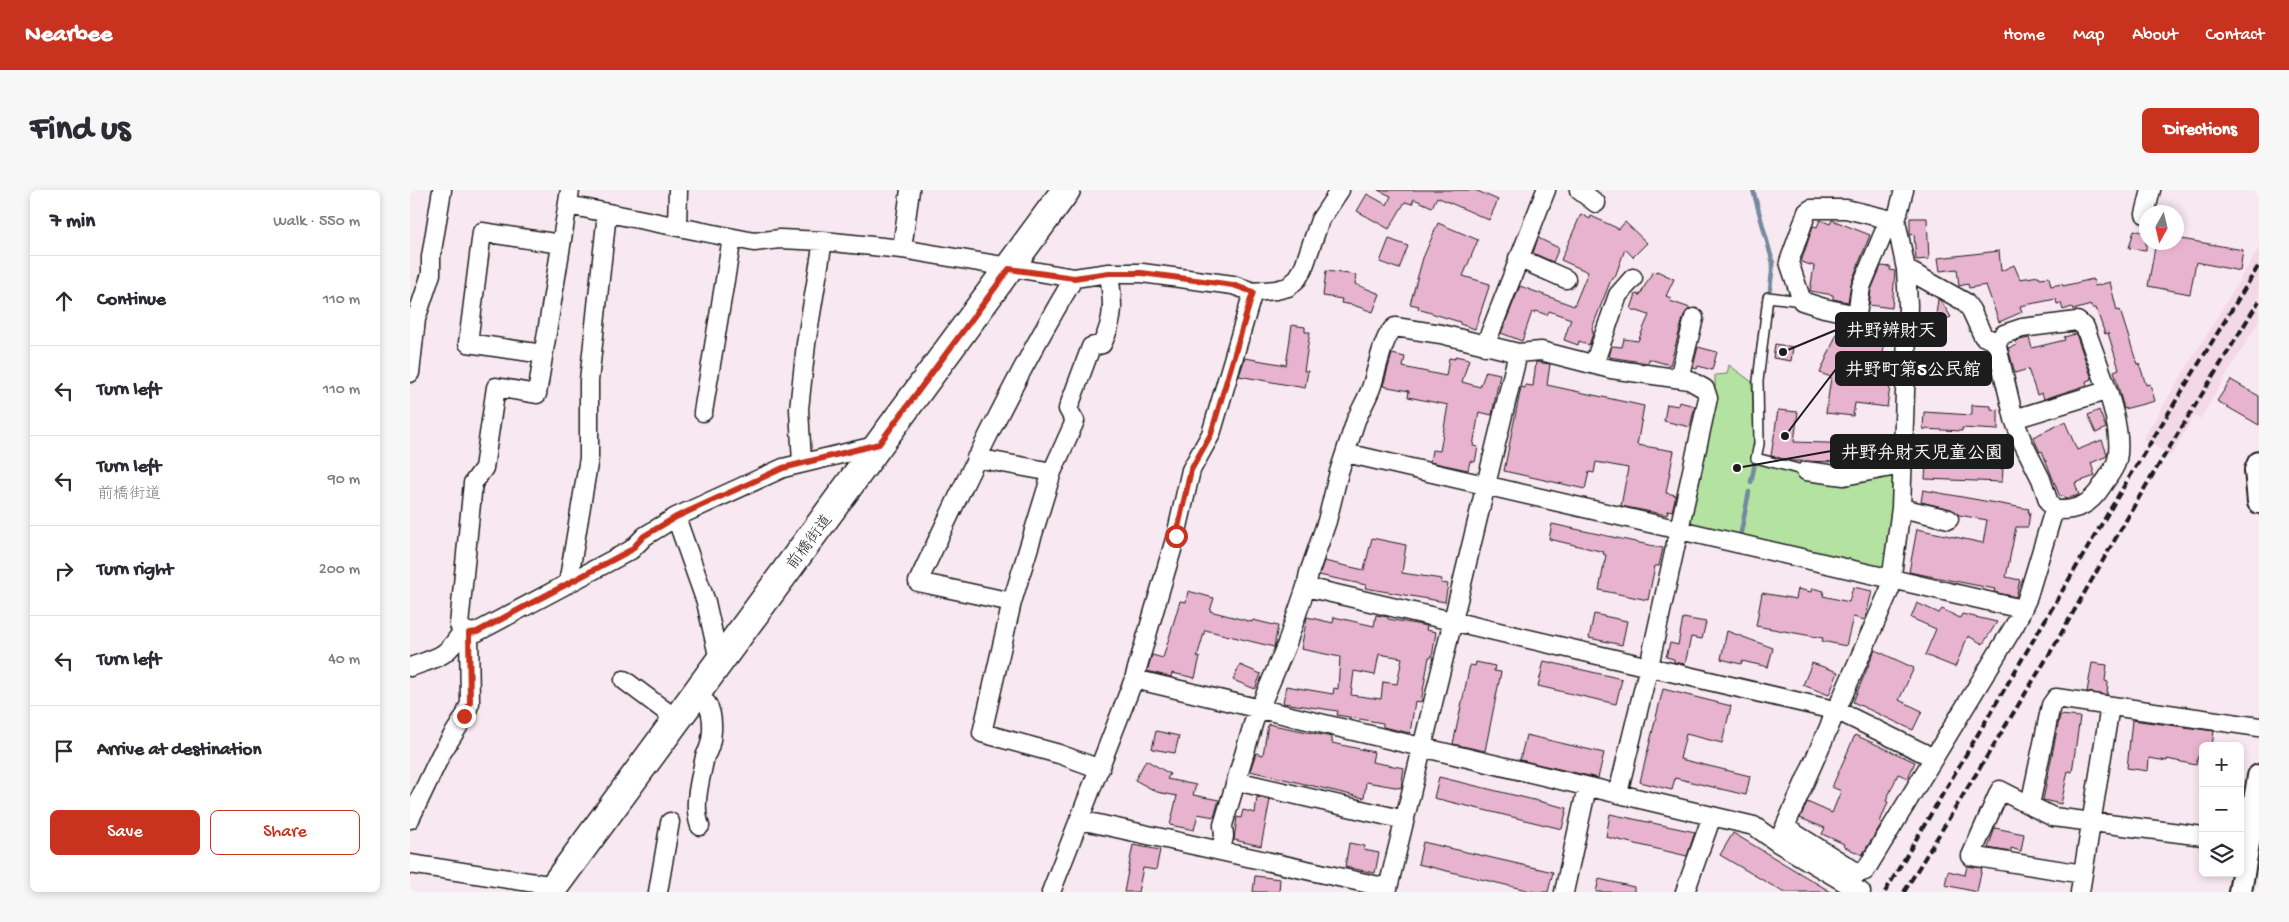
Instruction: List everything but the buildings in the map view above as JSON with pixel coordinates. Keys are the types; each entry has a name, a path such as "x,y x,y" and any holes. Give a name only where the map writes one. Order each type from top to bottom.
{"main road":[{"name":"前橋街道","path":"552,889 1066,190"}],"street":[{"path":"410,373 416,319 431,274 431,257 442,190"},
{"path":"677,226 678,190"},
{"path":"902,249 910,190"},
{"path":"410,820 441,754 470,703 466,632 459,625 474,482 484,468 496,387 537,394 569,198 608,213 754,242 780,239 823,240 902,249 1009,269 1074,278 1109,273 1142,273 1233,285 1253,292 1288,287 1297,279 1303,269 1320,220 1340,190"},
{"path":"1485,346 1546,190"},
{"path":"1579,190 1596,203"},
{"path":"1892,221 1846,209 1811,209 1807,212 1789,262 1803,302 1857,315 1861,287 1892,221 1904,190"},
{"path":"2147,205 2151,190"},
{"path":"568,584 589,458 589,381 608,213"},
{"path":"1782,836 1838,711 1890,589 1892,578 1901,508 1908,305 1906,270 1892,221"},
{"path":"543,354 468,343 482,232 560,244"},
{"path":"703,412 732,238"},
{"path":"802,463 799,410 806,344 823,240"},
{"path":"1518,258 1566,279"},
{"path":"1906,270 1965,302 1971,310 1983,336 1996,342"},
{"path":"1100,769 1059,754 982,733 1012,602 1052,472 1075,421 1068,409 1091,347 1102,344 1110,328 1114,302 1109,273"},
{"path":"1012,602 918,582 976,458 1043,330 1074,278"},
{"path":"1594,364 1618,296 1633,278"},
{"path":"1051,892 1134,679 1176,536 1191,470 1211,434 1253,292"},
{"path":"1679,378 1694,318"},
{"path":"1996,342 2004,334 2022,328 2077,321 2085,327 2116,419 2116,462 2093,500 2079,507 2054,510"},
{"path":"1221,850 1224,836 1223,825 1258,710 1286,646 1306,587 1356,420 1370,390 1391,330 1395,327 1441,334 1518,354 1541,351 1611,369 1679,378 1697,383 1705,389 1708,398 1649,666 1618,793"},
{"path":"1996,342 2014,419 2041,479 2049,503 2054,510"},
{"path":"1080,820 1221,850 1388,890 1518,354"},
{"path":"2014,419 2106,391"},
{"path":"410,667 444,655 466,632 477,632 631,550 644,536 676,517 783,468 879,444"},
{"path":"1346,453 2022,609"},
{"path":"976,458 1052,472"},
{"path":"2259,464 2256,470 2259,502"},
{"path":"1806,471 1844,476 1902,465"},
{"path":"1901,508 1949,519"},
{"path":"1134,679 1258,710 1423,747 1587,788 1618,793 1754,826 1782,836 1858,872 1865,871 2016,623 2027,599 2054,510"},
{"path":"676,517 706,602 719,660"},
{"path":"1306,587 1838,711 1934,758"},
{"path":"624,680 676,719"},
{"path":"696,692 708,705 712,723 709,750 705,756 697,802 697,817 700,826"},
{"path":"2030,805 2051,705 2056,698 2259,727"},
{"path":"2080,892 2110,706"},
{"path":"2240,892 2259,776"},
{"path":"1236,781 1405,820"},
{"path":"1564,892 1587,788"},
{"path":"2083,874 1971,856 2000,790 2053,817 2199,835"},
{"path":"1684,892 1712,816"},
{"path":"658,892 670,822"},
{"path":"1782,836 1854,891"},
{"path":"410,864 552,889"}],"lane":[{"path":"1803,302 1768,297 1758,381 1759,444 1756,458 1806,471"}],"shaded area":[{"path":"2259,248 2259,321 2200,419 2194,416 2171,456 2143,439"}],"green space":[{"path":"1729,365 1752,382 1754,443 1751,460 1802,476 1888,475 1895,479 1885,564 1880,569 1693,527 1689,517 1715,386 1715,375 1727,374"}],"waterway":[{"path":"1753,190 1773,263 1770,289"},
{"path":"1751,482 1755,463"},
{"path":"1741,532 1749,492"}],"railway":[{"path":"1885,892 2124,486 2259,265"},
{"path":"1904,892 2050,653 2141,494 2259,301"}],"place":[{"name":"井野辨財天","path":"1783,352"},
{"name":"井野町第5公民館","path":"1785,436"},
{"name":"井野弁財天児童公園","path":"1737,468"}],"route":[{"path":"464,716 470,703 469,633 477,632 631,550 644,536 676,517 783,468 879,444 1009,269 1074,278 1109,273 1142,273 1233,285 1253,292 1211,434 1191,470 1176,536"}]}
